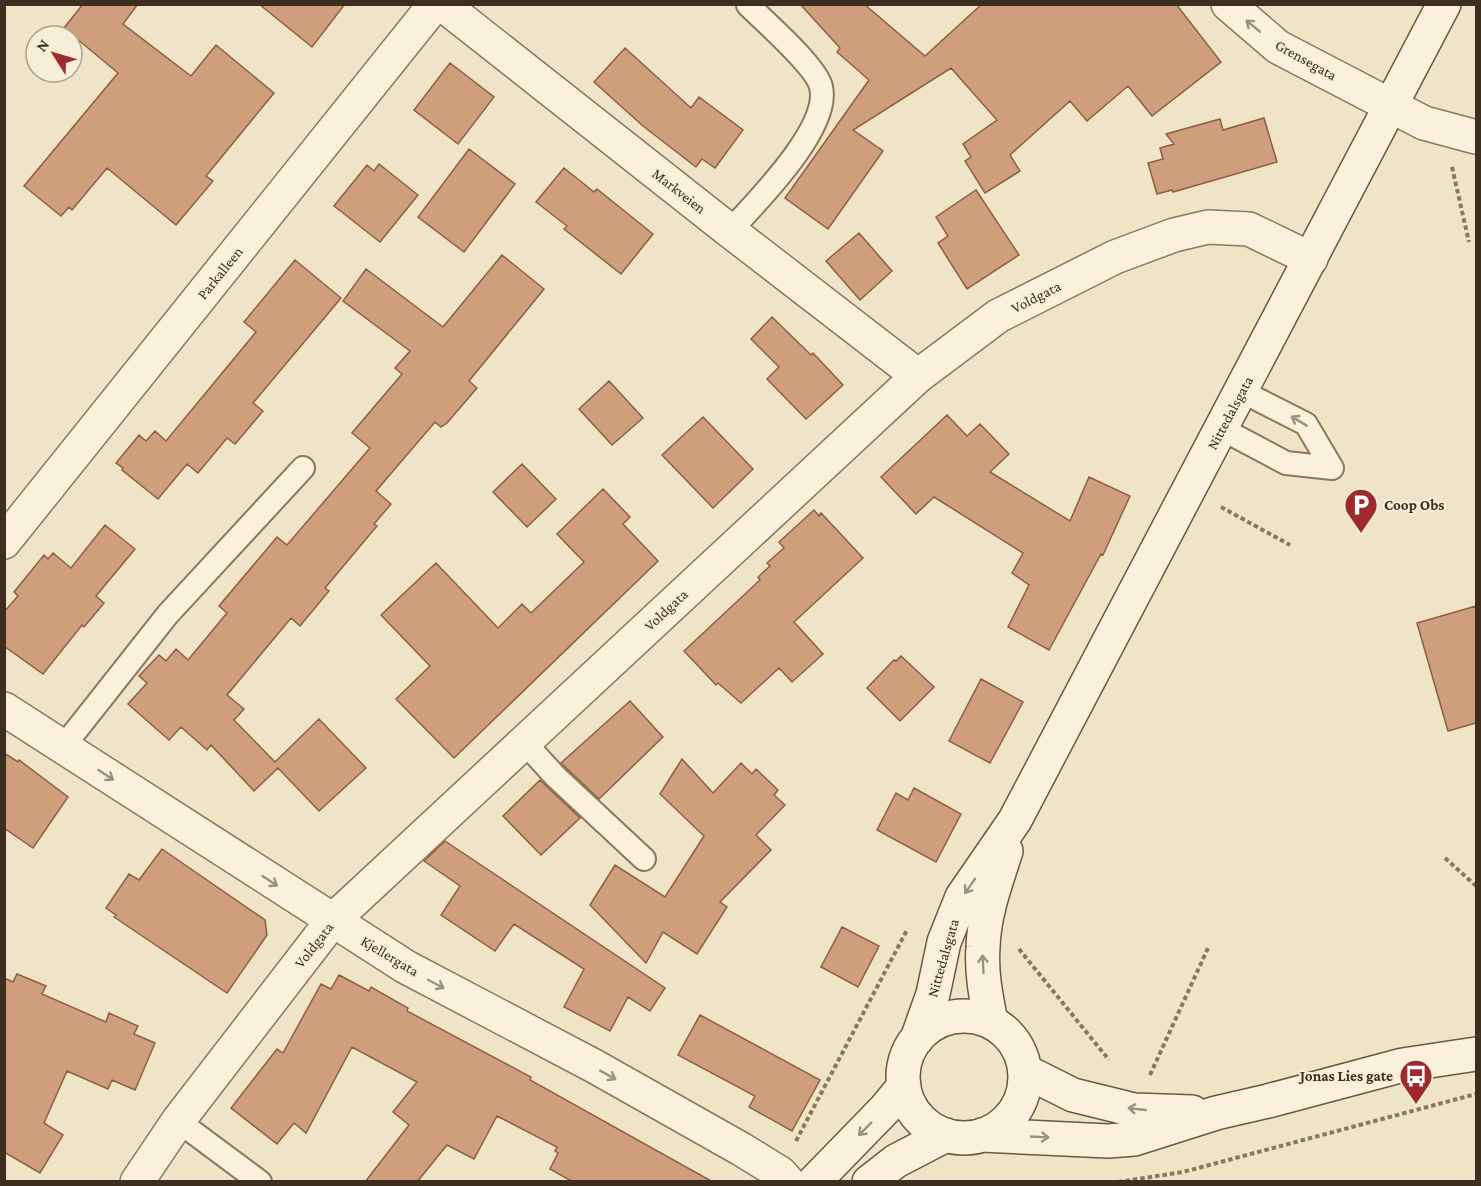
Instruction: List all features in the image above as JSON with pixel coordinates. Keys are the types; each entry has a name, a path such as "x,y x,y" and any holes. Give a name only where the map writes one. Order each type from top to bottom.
{"street":[{"name":"Parkalleen","path":"4,542 435,4"},
{"name":"Markveien","path":"442,4 918,376"},
{"name":"Grensegata","path":"1228,4 1278,47 1391,107"},
{"name":"Nittedalsgata","path":"917,1039 939,972 945,942 962,897 1015,820 1444,4"},
{"path":"1391,107 1424,123 1476,137"},
{"name":"Voldgata","path":"136,1182 178,1120 332,921 918,376 999,316 1115,257 1174,235 1208,227 1250,229 1311,259"},
{"name":"Kjellergata","path":"4,709 406,967 594,1066 741,1149 780,1173 788,1182"},
{"name":"Nittedalsgata","path":"991,1022 985,989 982,947 988,908 1015,820"},
{"path":"971,1016 991,1022 1004,1030 1022,1056 1025,1071 1024,1087 1019,1104 1010,1118 997,1129 982,1135 970,1138 946,1135 930,1128 918,1117 909,1102 904,1086 904,1069 908,1053 917,1039 932,1025 951,1017 971,1016"},
{"path":"1403,1065 1476,1032"},
{"path":"982,1135 1108,1141 1134,1139 1216,1113 1403,1065 1476,1054"},
{"path":"1025,1071 1072,1095 1134,1110 1216,1113"},
{"path":"814,1182 885,1109 904,1086"},
{"path":"868,1182 904,1157 946,1135"}],"lane":[{"path":"730,231 800,149 817,119 821,103 821,86 811,69 748,5"},
{"path":"1222,429 1286,463 1332,468 1306,424 1241,391"},
{"path":"63,747 168,614 303,468"},
{"path":"524,742 556,777 644,859"},
{"path":"178,1120 260,1182"}],"path":[{"path":"1449,164 1454,172 1469,242"},
{"path":"1216,517 1221,507 1290,545"},
{"path":"1445,858 1476,886"},
{"path":"793,1147 910,924"},
{"path":"1018,947 1109,1060"},
{"path":"1146,1082 1208,948"},
{"path":"1118,1182 1183,1172 1476,1094"}],"building":[{"path":"83,4 138,4 123,24 191,76 216,45 274,93 206,176 213,181 176,225 107,168 72,210 69,207 61,216 24,186 118,73 84,45 84,24 67,24"},
{"path":"259,4 345,4 312,47"},
{"path":"800,4 864,4 925,56 982,4 1176,4 1221,62 1152,116 1128,86 1087,121 1070,101 1010,155 1020,171 985,193 965,161 971,157 963,144 997,120 951,68 853,130 883,151 828,229 785,198 869,80 837,52 840,48"},
{"path":"625,48 691,108 699,97 743,130 715,168 702,159 696,167 643,126 594,82"},
{"path":"450,63 494,97 458,144 414,110"},
{"path":"1264,118 1277,162 1173,192 1172,190 1157,194 1148,163 1163,159 1160,148 1174,144 1166,134 1220,119 1223,130"},
{"path":"469,149 515,184 464,252 418,217"},
{"path":"379,164 418,195 380,242 334,206 367,165 374,171"},
{"path":"564,168 594,192 597,189 653,234 621,274 564,229 567,226 536,202"},
{"path":"976,190 1019,255 967,289 938,243 948,236 936,217"},
{"path":"859,233 892,271 860,300 826,261"},
{"path":"502,255 544,289 469,381 477,388 447,423 441,427 435,422 376,491 391,504 374,524 377,526 325,588 329,591 300,626 291,618 227,695 244,709 234,720 275,762 319,719 366,768 319,811 278,768 254,791 211,745 207,750 181,727 169,740 128,704 147,683 139,676 159,655 166,661 176,649 188,660 227,613 219,606 277,537 287,545 370,448 352,433 402,374 395,368 410,351 343,301 366,269 443,327"},
{"path":"295,260 341,298 253,403 263,411 235,444 227,438 198,473 187,464 158,499 116,463 139,435 146,441 155,431 166,441 256,332 244,322"},
{"path":"772,317 811,355 813,353 843,385 806,419 767,379 779,367 751,339"},
{"path":"609,381 643,418 612,445 579,409"},
{"path":"947,415 967,436 980,424 1009,454 990,472 1070,521 1089,477 1130,496 1103,555 1101,554 1049,650 1008,627 1029,585 1012,573 1023,553 934,497 916,514 881,477"},
{"path":"703,417 753,469 713,508 662,455"},
{"path":"522,464 556,499 527,527 493,492"},
{"path":"603,489 630,517 623,524 658,561 454,758 396,699 430,666 381,615 436,563 498,628 522,604 531,613 584,562 557,534"},
{"path":"814,510 819,516 821,513 863,558 794,622 823,654 792,682 779,668 741,703 718,683 716,685 684,651 760,580 758,577 770,566 767,563 784,548 779,542"},
{"path":"105,525 135,549 96,596 104,603 84,627 82,625 43,674 4,646 4,612 18,596 14,592 44,555 48,559 53,553 71,568"},
{"path":"1476,606 1476,723 1448,731 1417,623"},
{"path":"901,656 934,687 900,721 867,688 894,660 896,661"},
{"path":"981,679 1023,702 990,763 949,741"},
{"path":"630,701 663,737 599,799 561,763"},
{"path":"4,753 18,762 19,760 68,797 33,848 4,828"},
{"path":"682,759 713,793 741,763 752,774 756,769 778,790 774,795 785,805 756,835 771,850 720,902 727,907 697,954 663,932 646,963 590,905 615,865 665,897 704,836 660,794"},
{"path":"540,780 580,818 541,855 503,816"},
{"path":"914,788 961,814 936,862 877,830 896,793 908,800"},
{"path":"445,841 665,988 650,1011 628,997 610,1031 564,1007 584,969 514,924 495,951 441,915 460,886 424,861"},
{"path":"162,849 265,920 267,935 227,993 114,917 116,915 106,908 129,874 139,880"},
{"path":"842,927 879,946 858,987 821,967"},
{"path":"17,974 46,986 42,994 106,1022 109,1013 138,1026 134,1034 155,1043 135,1090 112,1080 108,1089 67,1071 44,1123 63,1135 40,1173 4,1152 4,978 13,982"},
{"path":"339,975 369,991 371,987 408,1008 407,1011 531,1077 530,1080 713,1182 573,1182 550,1169 558,1153 555,1151 557,1147 497,1116 474,1159 447,1145 417,1182 365,1182 409,1125 393,1112 417,1082 352,1047 306,1133 294,1123 277,1144 231,1108 277,1049 283,1053 321,984 331,989"},
{"path":"700,1015 820,1080 792,1131 749,1107 755,1096 678,1055"}],"place":[{"name":"Coop Obs","path":"1361,534"},
{"name":"Jonas Lies gate","path":"1416,1105"}]}
